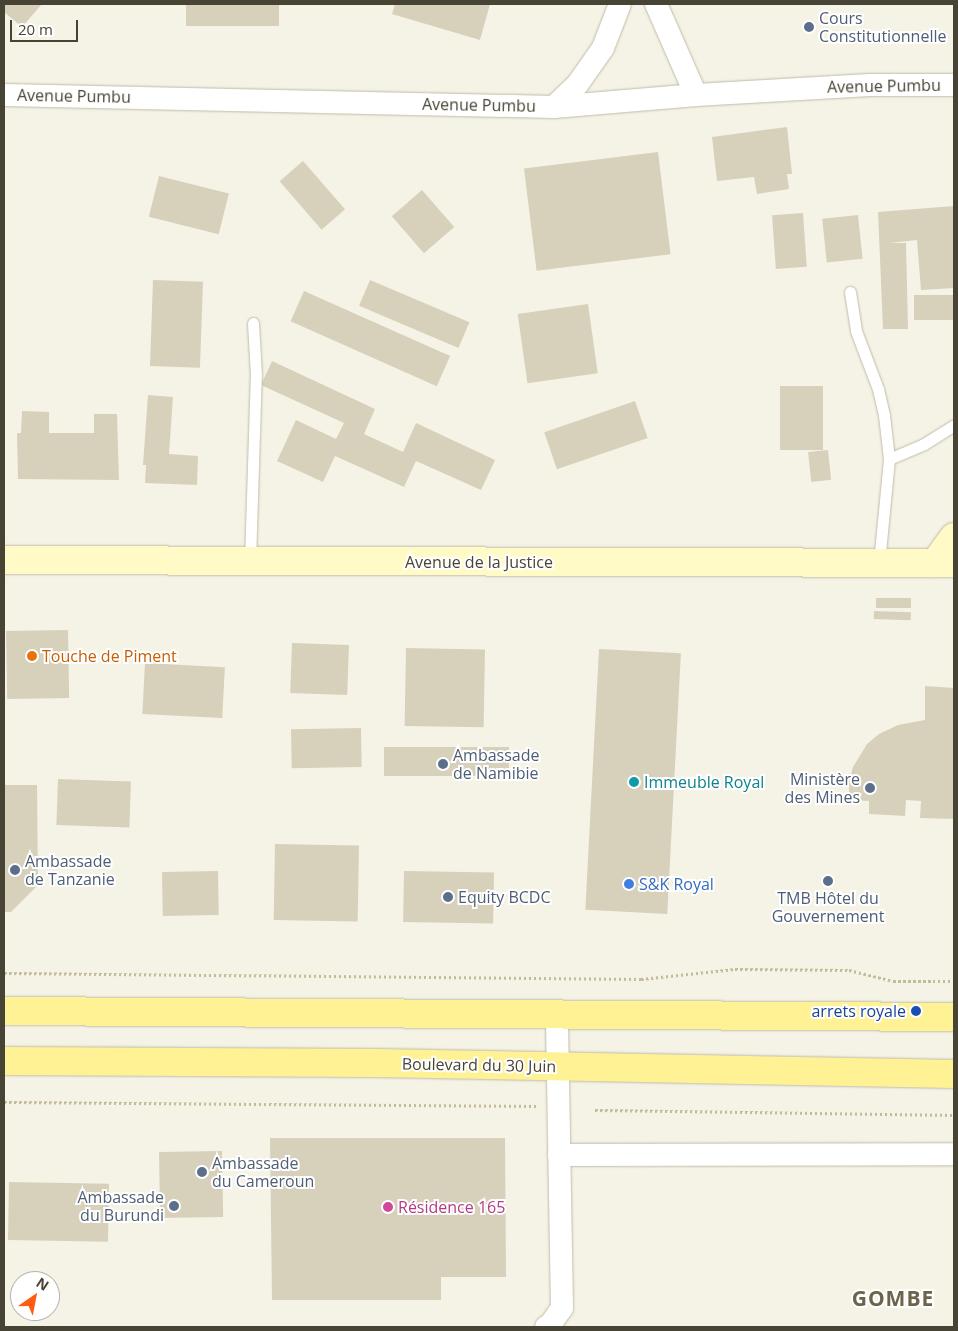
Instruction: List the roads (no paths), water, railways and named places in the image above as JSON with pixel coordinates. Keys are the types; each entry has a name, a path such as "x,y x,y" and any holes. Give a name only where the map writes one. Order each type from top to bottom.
{"main road":[{"path":"944,563 954,537"},
{"name":"Avenue de la Justice","path":"4,560 944,563"},
{"path":"4,1011 557,1016 954,1017"},
{"name":"Boulevard du 30 Juin","path":"4,1061 557,1066 954,1074"}],"street":[{"path":"554,106 577,85 603,48 620,4"},
{"path":"656,4 696,95"},
{"name":"Avenue Pumbu","path":"4,94 554,106 696,95 870,85 954,85"},
{"path":"546,1327 550,1325 562,1308 557,1016"},
{"path":"559,1155 954,1154"}],"lane":[{"path":"850,292 856,331 882,406 888,459 879,563"},
{"path":"250,561 256,375 252,323"},
{"path":"888,459 924,444 954,425"}],"place":[{"name":"Cours Constitutionnelle","path":"809,27"},
{"name":"Touche de Piment","path":"32,656"},
{"name":"Ambassade de Namibie","path":"443,764"},
{"name":"Immeuble Royal","path":"634,782"},
{"name":"Ministère des Mines","path":"870,788"},
{"name":"Ambassade de Tanzanie","path":"15,870"},
{"name":"TMB Hôtel du Gouvernement","path":"828,881"},
{"name":"S&K Royal","path":"629,884"},
{"name":"Equity BCDC","path":"448,897"},
{"name":"arrets royale","path":"916,1011"},
{"name":"Ambassade du Cameroun","path":"202,1172"},
{"name":"Ambassade du Burundi","path":"174,1206"},
{"name":"Résidence 165","path":"388,1207"}],"district":[{"name":"GOMBE","path":"893,1298"}]}
